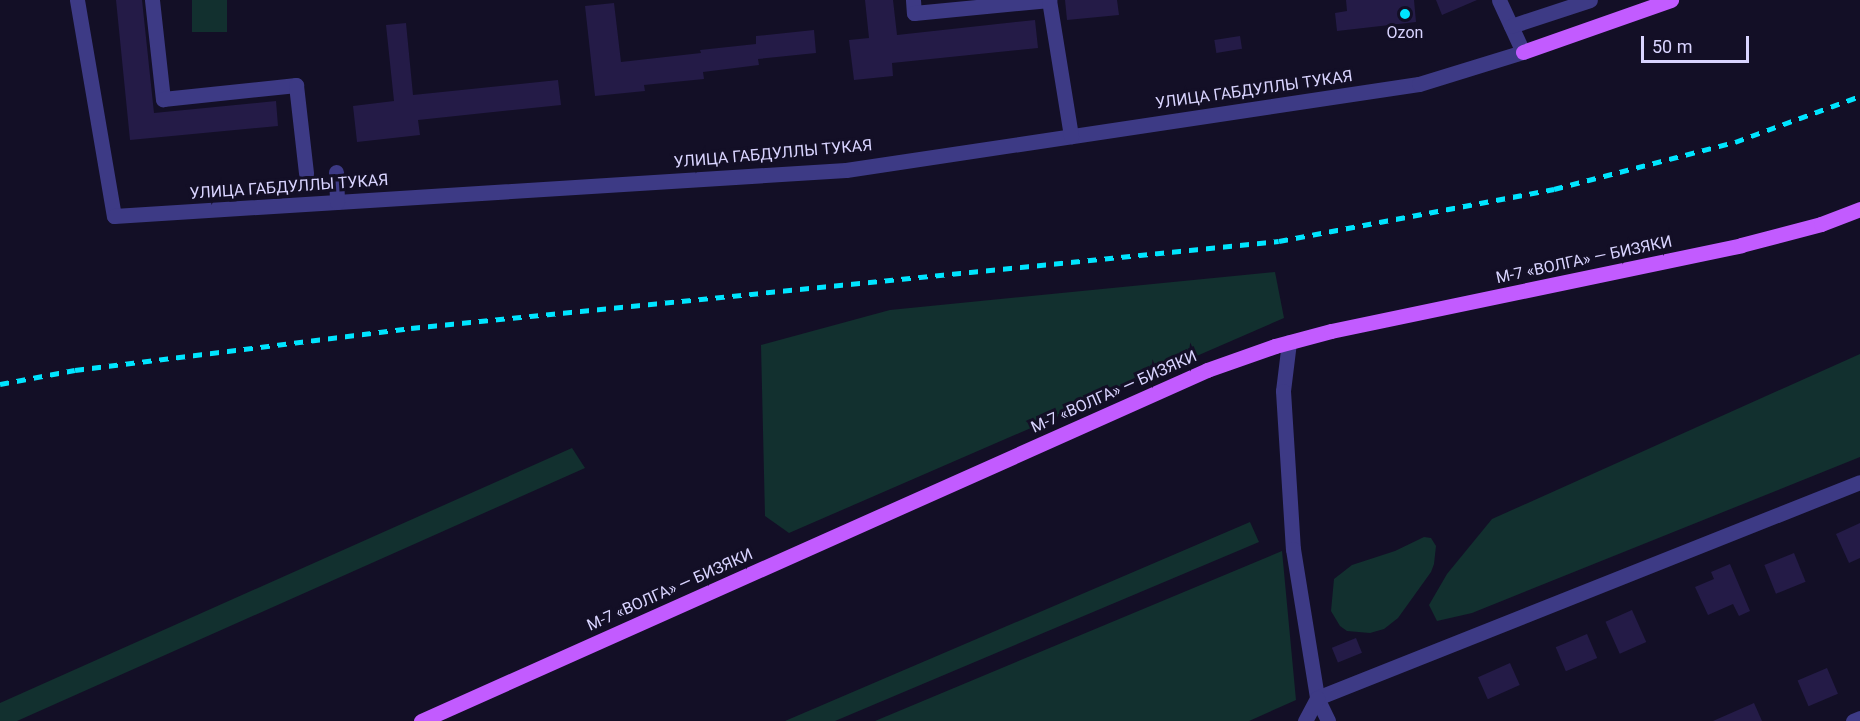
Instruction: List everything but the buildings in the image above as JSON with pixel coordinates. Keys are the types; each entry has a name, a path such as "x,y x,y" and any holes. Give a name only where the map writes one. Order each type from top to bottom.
{"main road":[{"path":"1523,52 1671,0"},
{"name":"М-7 «ВОЛГА» — БИЗЯКИ","path":"421,721 1207,370 1289,342 1331,331 1741,245 1821,224 1860,209"}],"street":[{"name":"УЛИЦА ГАБДУЛЛЫ ТУКАЯ","path":"76,0 114,216 846,170 1419,84 1523,52"},
{"path":"152,0 163,99 296,85 306,173"},
{"path":"912,0 914,13 1049,0 1071,136"},
{"path":"1499,0 1523,52"},
{"path":"1511,26 1590,0"},
{"path":"336,172 337,202"},
{"path":"1289,342 1283,392 1293,549 1317,698 1329,721"},
{"path":"1305,721 1317,698 1860,482"},
{"path":"1853,721 1860,718"}],"green space":[{"path":"192,0 227,0 227,32 192,32"},
{"path":"1275,272 1284,318 789,533 765,516 761,345 890,310"},
{"path":"1860,354 1860,457 1472,613 1437,621 1429,605 1447,574 1492,519"},
{"path":"572,448 585,468 17,721 0,721 0,703"},
{"path":"1250,522 1259,542 835,721 785,721"},
{"path":"1424,537 1431,538 1436,546 1434,564 1431,572 1398,618 1384,629 1370,633 1347,631 1340,626 1331,611 1334,579 1352,565 1395,551"},
{"path":"1282,551 1296,700 1249,721 875,721"}],"railway":[{"path":"0,384 75,370 411,328 1279,241 1554,189 1735,142 1860,96"}],"place":[{"name":"Ozon","path":"1405,14"}]}
